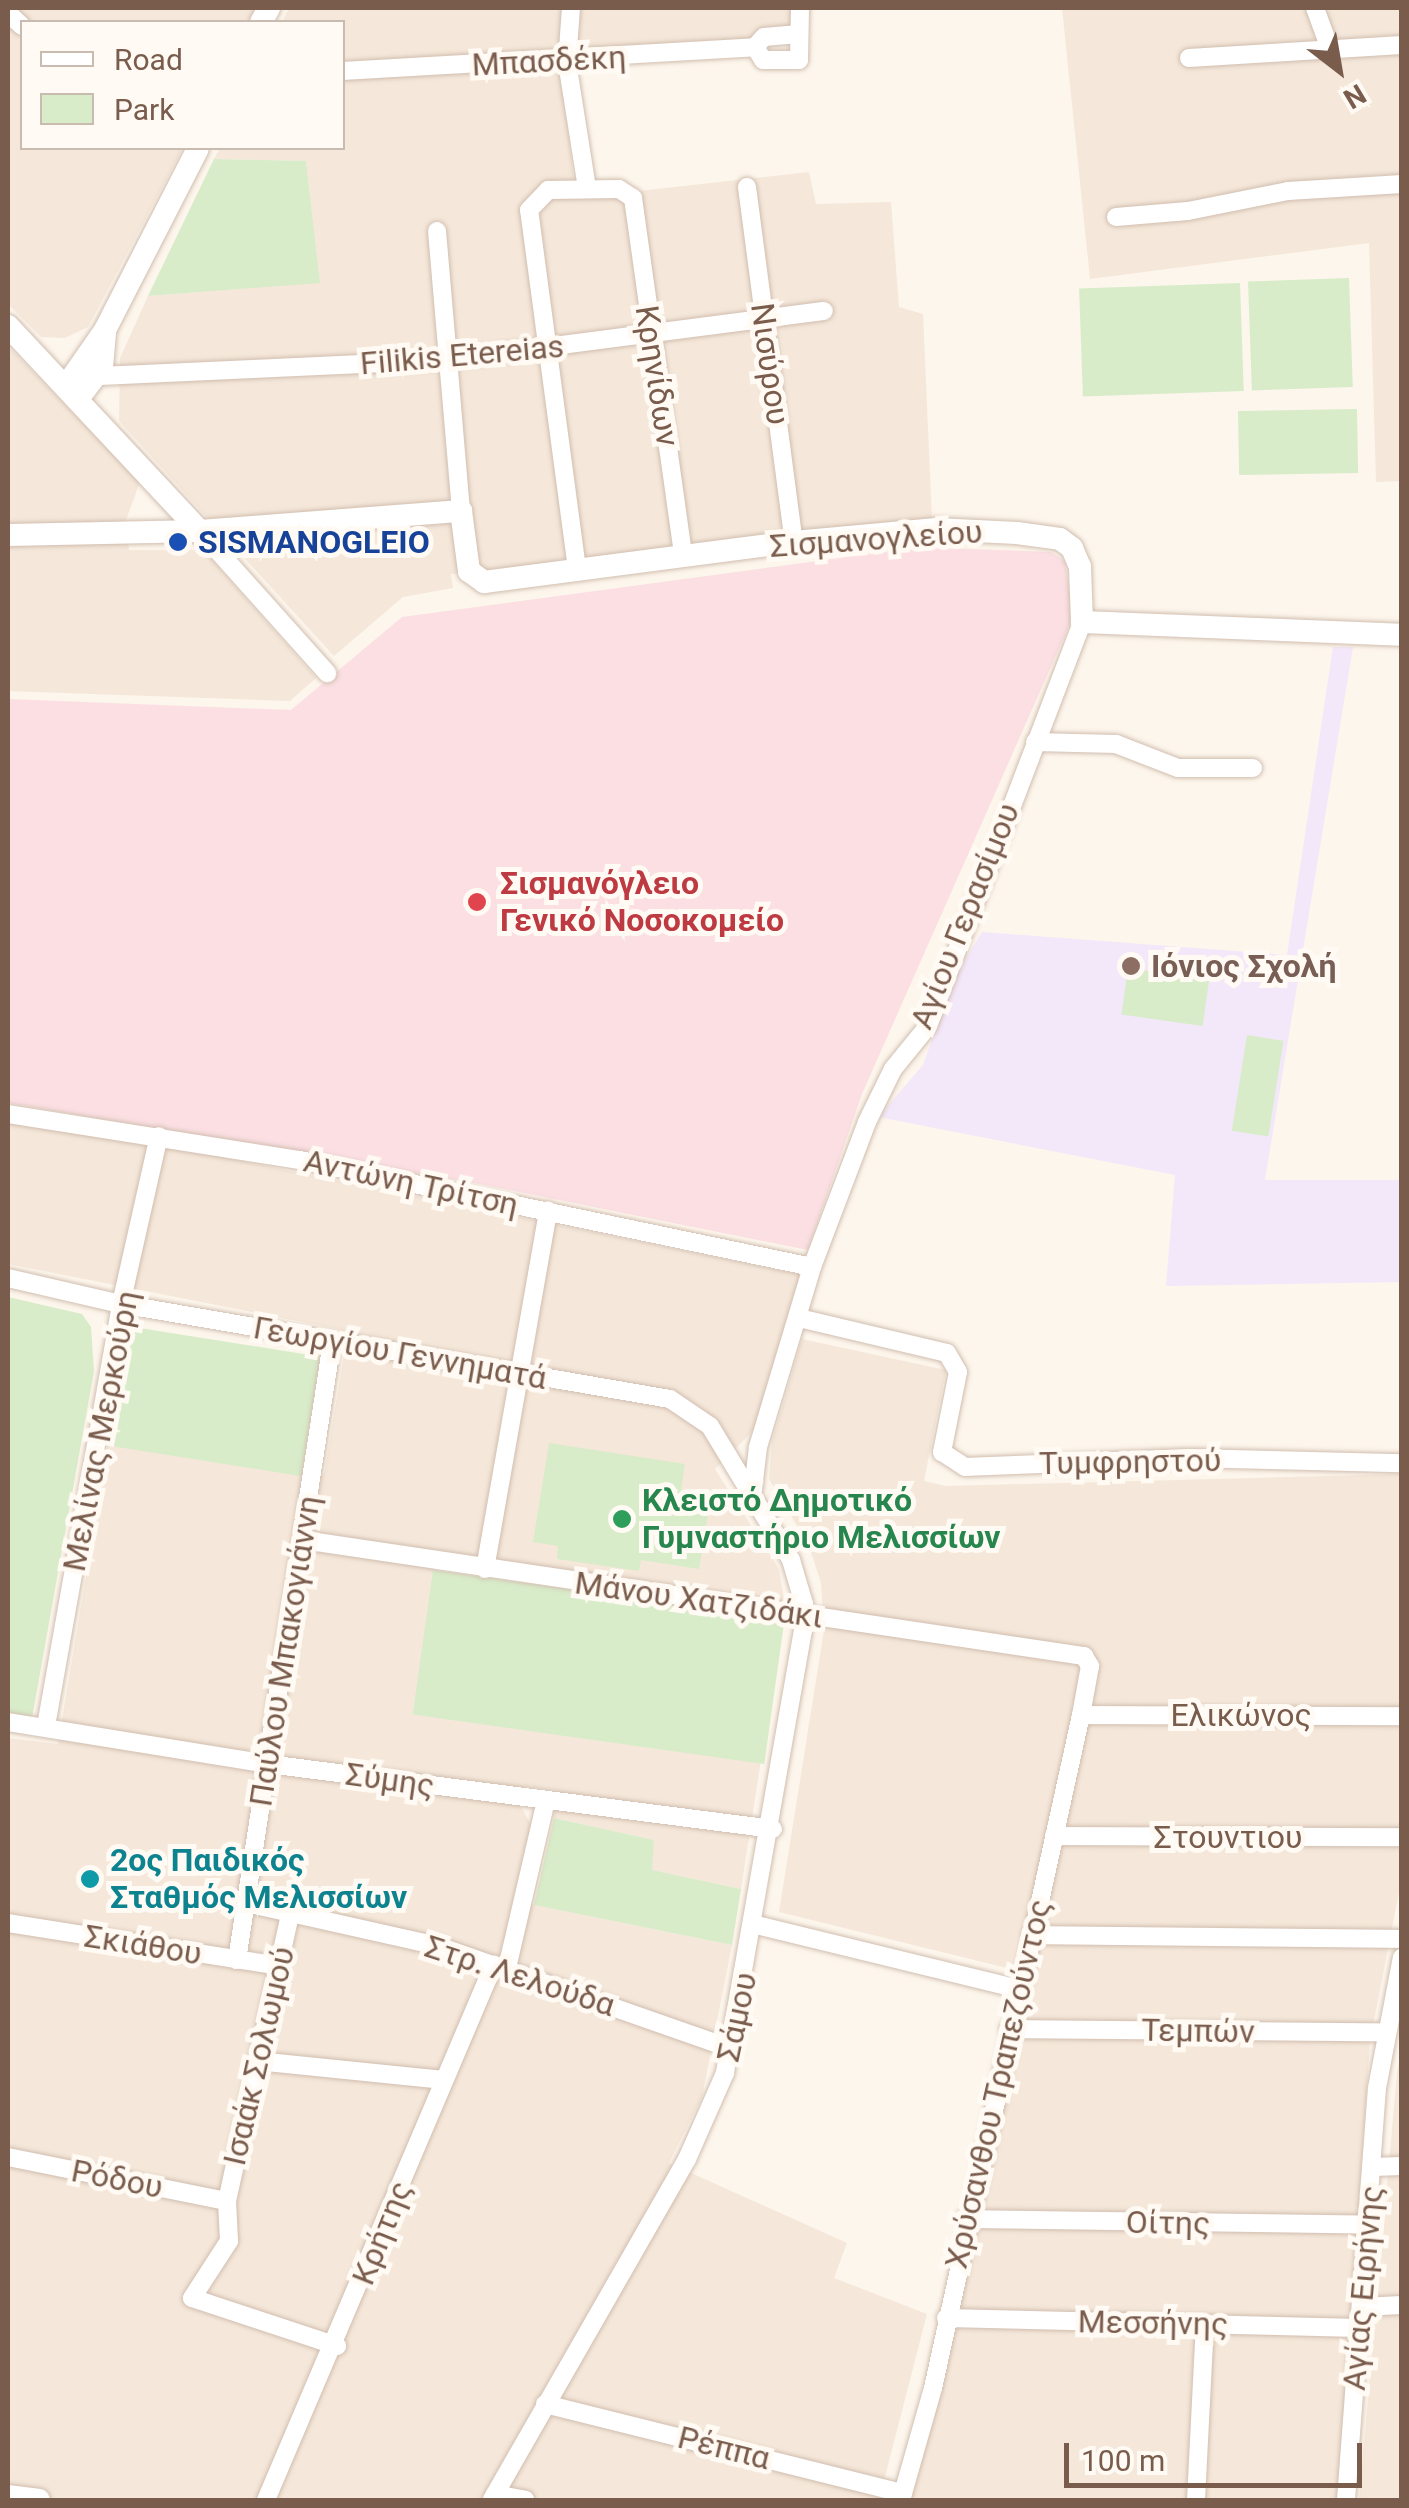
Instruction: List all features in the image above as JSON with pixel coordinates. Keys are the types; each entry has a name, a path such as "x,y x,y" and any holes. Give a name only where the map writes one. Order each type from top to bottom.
{"street":[{"path":"571,8 567,62 587,188 548,190 531,202 577,569"},
{"path":"800,8 800,34"},
{"path":"1315,8 1330,49"},
{"name":"Μπασδέκη","path":"345,71 567,62 755,48 764,37 800,34 800,60 762,60 755,48"},
{"path":"1189,58 1402,46"},
{"path":"72,393 197,150"},
{"path":"1116,216 1288,191 1402,184"},
{"name":"Νισύρου","path":"746,186 794,542"},
{"name":"Κρηνίδων","path":"587,188 622,190 632,198 683,554"},
{"path":"8,536 200,531 461,511 438,231"},
{"name":"Filikis Etereias","path":"98,376 446,360 651,336 824,310"},
{"path":"8,326 327,673"},
{"path":"32,352 99,337"},
{"path":"72,393 98,376 99,337"},
{"name":"Σισμανογλείου","path":"461,511 469,571 480,582 683,554 936,529 1060,539 1079,560 1082,622"},
{"path":"1082,622 1402,635"},
{"name":"Αγίου Γερασίμου","path":"753,1490 758,1447 812,1267 866,1122 893,1069 928,1026 1082,622"},
{"path":"1035,742 1116,744 1178,768 1253,768"},
{"name":"Αντώνη Τρίτση","path":"8,1114 159,1136 812,1267"},
{"name":"Μελίνας Μερκούρη","path":"46,1726 121,1304 159,1136"},
{"path":"486,1568 548,1211"},
{"name":"Γεωργίου Γεννηματά","path":"8,1278 121,1304 670,1399 692,1409 753,1490"},
{"name":"Τυμφρηστού","path":"799,1318 946,1353 958,1372 942,1452 964,1467 1190,1458 1402,1463"},
{"name":"Παύλου Μπακογιάννη","path":"237,1960 332,1342"},
{"name":"Σάμου","path":"494,2498 687,2159 732,2049 773,1829 804,1616 791,1560 753,1490"},
{"name":"Μάνου Χατζιδάκι","path":"303,1540 1084,1656 1090,1666"},
{"name":"Χρύσανθου Τραπεζούντος","path":"902,2497 946,2318 1090,1666"},
{"name":"Ελικώνος","path":"1081,1715 1402,1716"},
{"name":"Σύμης","path":"8,1722 268,1764 773,1829"},
{"name":"Κρήτης","path":"266,2500 337,2346 444,2080 500,1966 546,1801"},
{"name":"Στουντιου","path":"1054,1836 1402,1837"},
{"name":"Στρ. Λελούδα","path":"246,1903 292,1910 500,1966 732,2049"},
{"name":"Ισαάκ Σολωμού","path":"292,1910 227,2201 230,2241 192,2298 337,2346"},
{"name":"Σκιάθου","path":"8,1923 280,1966"},
{"path":"756,1925 1018,1988"},
{"path":"1031,1935 1402,1939"},
{"name":"Αγίας Ειρήνης","path":"1346,2500 1373,2166 1401,1959"},
{"name":"Τεμπών","path":"1009,2029 1390,2044"},
{"path":"257,2060 444,2080"},
{"name":"Ρόδου","path":"8,2157 227,2201"},
{"path":"1373,2166 1402,2166"},
{"name":"Οίτης","path":"966,2220 1370,2226"},
{"path":"1362,2307 1402,2305"},
{"name":"Μεσσήνης","path":"946,2318 1361,2328"},
{"path":"1196,2500 1206,2324"},
{"name":"Ρέππα","path":"545,2404 902,2497"},
{"path":"8,2496 39,2500"},
{"path":"494,2498 525,2500"}],"shaded area":[{"path":"8,8 258,8 251,20 20,20 20,150 182,150 88,327 65,338 41,337 8,304"},
{"path":"289,8 791,8 790,35 559,55 576,198 809,172 816,204 891,202 899,307 923,314 932,519 451,574 453,588 403,597 334,656 119,421 120,358 148,296 319,282 306,161 214,159 219,150 345,150 345,20 283,20"},
{"path":"1062,8 1401,8 1401,481 1376,482 1369,243 1090,279"},
{"path":"8,346 140,482 126,520 129,550 203,550 316,678 290,701 8,691"},
{"name":"Σισμανόγλειο Γενικό Νοσοκομείο","path":"921,547 1051,552 1065,561 1073,617 862,1094 808,1250 479,1184 8,1103 8,699 291,710 402,617"},
{"name":"Ιόνιος Σχολή","path":"1333,647 1353,647 1265,1180 1401,1180 1401,1282 1166,1286 1175,1175 878,1117 923,1065 954,977 982,932 1287,955"},
{"path":"8,1123 173,1147 802,1275 758,1426 715,1469 779,1569 785,1605 435,1553 419,1715 762,1754 741,1889 651,1870 654,1840 554,1818 557,1790 526,1786 521,1807 532,1826 515,1901 732,1945 702,2097 669,2163 847,2243 834,2278 927,2314 879,2500 8,2500 8,1738 58,1744 108,1445 324,1475 348,1331 8,1264"},
{"path":"802,1339 946,1370 924,1481 946,1486 1401,1474 1401,1882 1370,2041 1339,2500 911,2500 1035,1975 779,1912 824,1630 821,1583 809,1546 769,1479 772,1442"},
{"path":"1401,2050 1401,2500 1359,2500 1397,2072"}],"green space":[{"path":"214,159 306,161 320,283 148,296"},
{"path":"1349,278 1353,387 1252,390 1248,282"},
{"path":"1240,283 1244,391 1083,397 1079,289"},
{"path":"1357,409 1358,473 1239,475 1238,411"},
{"path":"1128,968 1209,979 1203,1026 1121,1015"},
{"path":"1247,1035 1284,1041 1268,1137 1232,1131"},
{"path":"8,1297 82,1314 91,1327 94,1371 32,1718 8,1714"},
{"path":"127,1326 321,1357 302,1476 108,1446"},
{"name":"Κλειστό Δημοτικό Γυμναστήριο Μελισσίων","path":"549,1443 685,1464 681,1491 711,1496 699,1569 641,1560 639,1571 557,1559 558,1546 533,1542"},
{"path":"433,1570 785,1619 764,1764 413,1715"},
{"path":"554,1818 654,1840 652,1870 741,1889 732,1945 534,1905"}],"place":[{"name":"SISMANOGLEIO","path":"178,542"},
{"name":"Σισμανόγλειο Γενικό Νοσοκομείο","path":"477,902"},
{"name":"Ιόνιος Σχολή","path":"1131,966"},
{"name":"Κλειστό Δημοτικό Γυμναστήριο Μελισσίων","path":"622,1519"},
{"name":"2ος Παιδικός Σταθμός Μελισσίων","path":"90,1879"}]}
